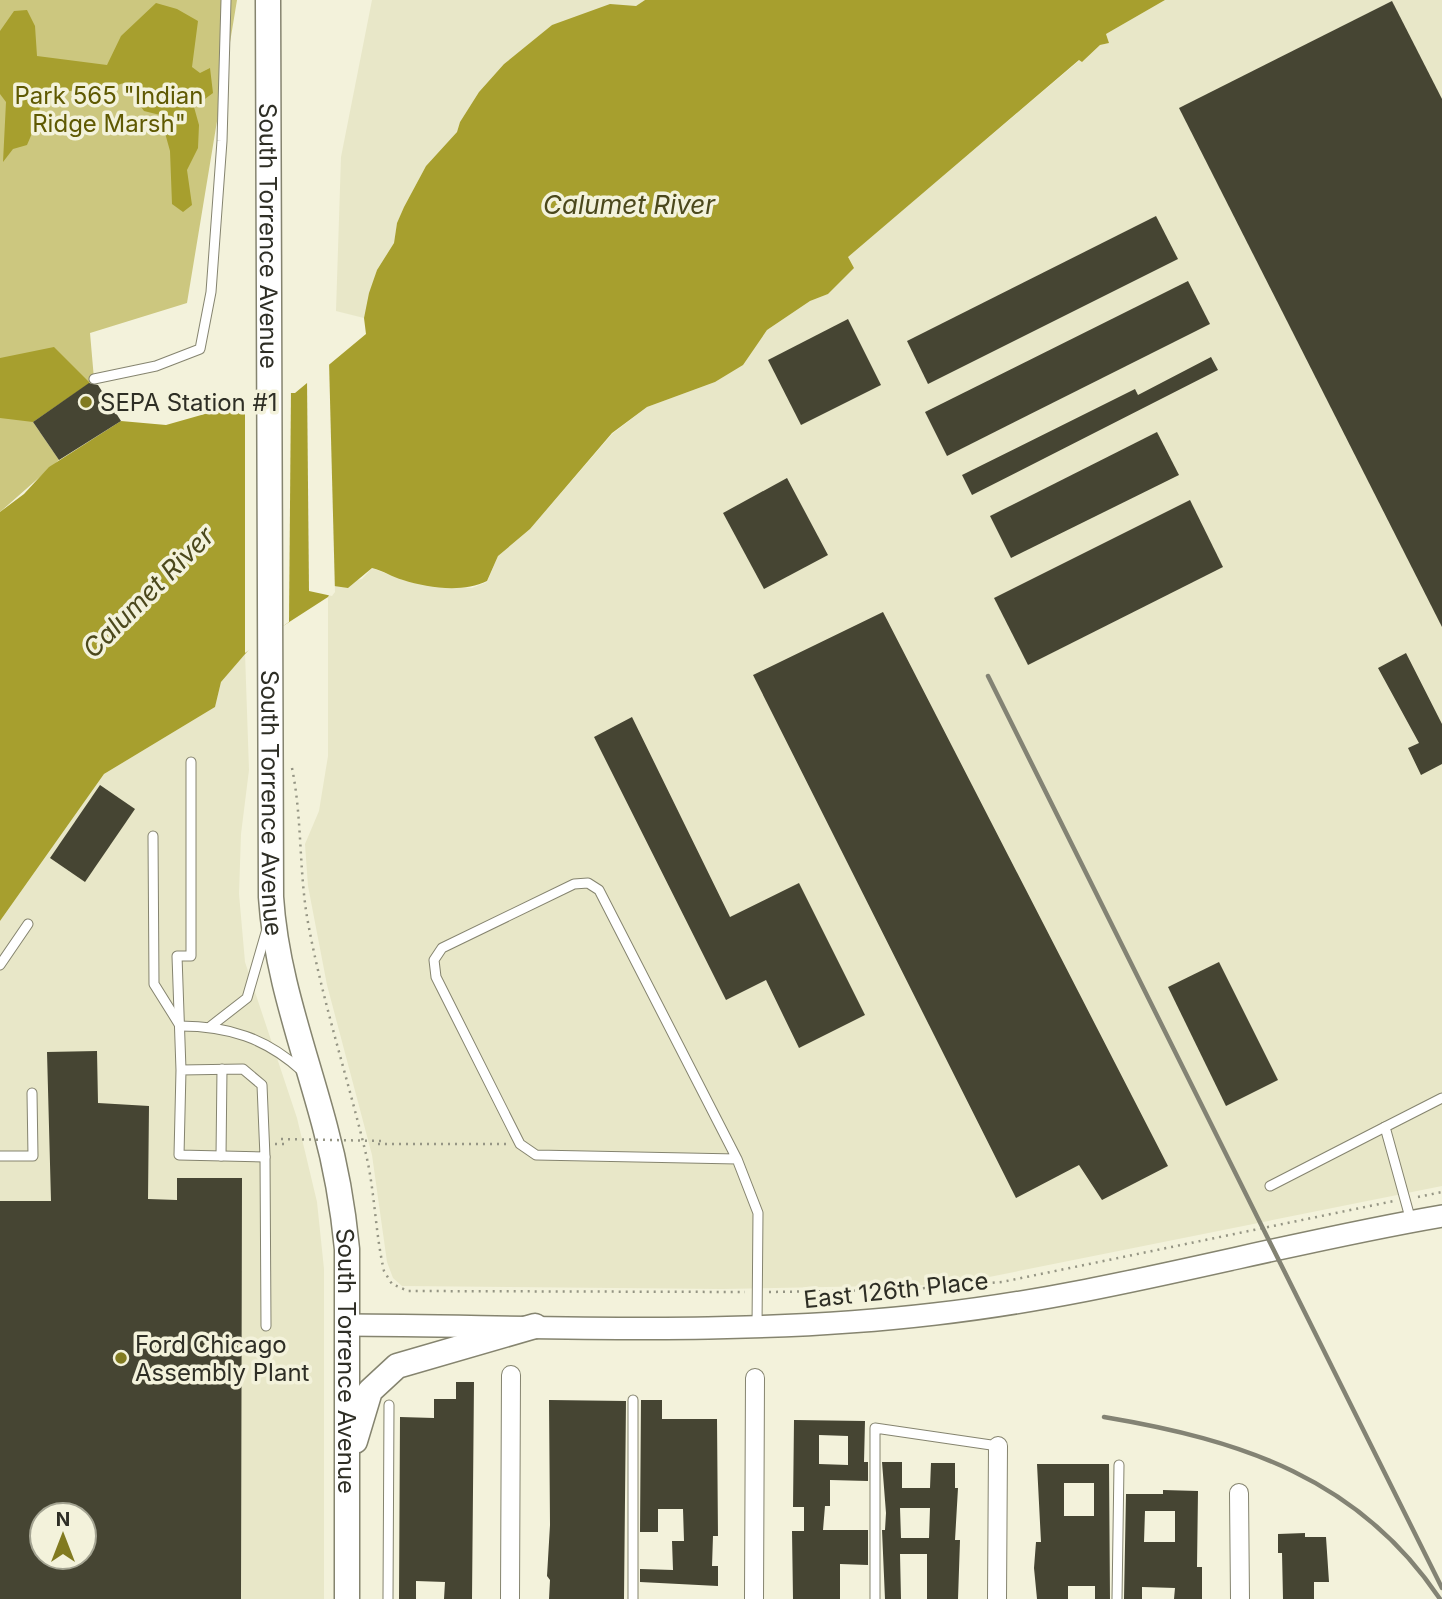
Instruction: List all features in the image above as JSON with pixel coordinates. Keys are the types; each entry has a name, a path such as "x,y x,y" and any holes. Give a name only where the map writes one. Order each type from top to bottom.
{"main road":[{"name":"South Torrence Avenue","path":"268,0 272,914 284,979 312,1079 343,1210 347,1249 347,1599"},
{"path":"347,1465 370,1391 397,1366 536,1326"}],"street":[{"name":"East 126th Place","path":"347,1325 757,1328 824,1325 992,1307 1442,1216"},
{"path":"510,1599 511,1375"},
{"path":"754,1599 755,1378"},
{"path":"997,1599 998,1446"},
{"path":"1239,1493 1240,1599"}],"lane":[{"path":"94,379 156,366 200,349 211,292 222,141 226,0"},
{"path":"191,762 191,957 177,956 181,1070 179,1155 265,1157"},
{"path":"153,836 154,984 180,1026"},
{"path":"737,1159 536,1155 520,1144 436,977 434,960 442,948 574,884 588,883 598,890 737,1159 758,1213 757,1328"},
{"path":"211,1026 247,998 272,914"},
{"path":"0,965 28,924"},
{"path":"180,1026 211,1026 253,1036 312,1079"},
{"path":"221,1156 222,1069"},
{"path":"181,1070 243,1069 262,1085 266,1326"},
{"path":"0,1156 33,1156 32,1093"},
{"path":"1270,1186 1442,1098"},
{"path":"1385,1127 1411,1222"},
{"path":"633,1400 633,1599"},
{"path":"388,1599 389,1405"},
{"path":"875,1599 875,1428 998,1446"},
{"path":"1117,1599 1119,1465"}],"path":[{"path":"292,765 297,792 299,860 321,986 366,1153 384,1271 392,1284 408,1291 757,1293 914,1290 1002,1282 1442,1192"},
{"path":"281,1139 384,1141"},
{"path":"378,1144 520,1144"}],"shaded area":[{"path":"372,0 645,0 636,6 552,25 504,64 479,92 460,122 457,132 426,166 404,207 397,223 394,243 377,270 364,318 336,311 341,157"},
{"path":"1165,0 1442,0 1442,1186 969,1281 929,1285 722,1289 402,1286 393,1278 387,1262 372,1155 327,985 308,886 305,844 319,811 328,756 328,597 334,585 362,579 372,568 403,580 445,587 472,588 487,582 498,556 530,529 612,434 647,407 715,382 742,365 767,330 810,301 828,294 853,268 847,257 1080,60 1082,62 1100,45 1109,43 1106,34"},
{"name":"Ford Chicago Assembly Plant","path":"245,653 249,770 241,834 239,894 245,962 297,1118 317,1202 324,1269 324,1599 0,1599 0,921 104,774 215,707 221,682"}],"green space":[{"name":"Park 565 \"Indian Ridge Marsh\"","path":"0,0 237,0 187,303 90,333 94,379 33,422 59,460 0,512"}],"water":[{"name":"Calumet River","path":"645,0 1165,0 1106,34 1109,43 1100,45 1082,62 1079,60 848,257 854,268 828,294 810,301 767,330 743,365 715,382 647,407 612,433 530,529 498,556 487,581 467,587 434,587 403,580 372,568 348,588 334,586 328,597 252,646 221,682 215,707 104,774 0,921 0,512 24,494 49,467 121,421 166,425 279,393 295,393 366,334 364,318 369,293 377,270 394,243 397,223 404,207 426,166 457,132 460,122 479,92 504,64 552,25 610,4 636,6"},
{"path":"156,3 177,9 198,21 192,67 200,73 210,68 213,93 194,107 199,125 198,148 187,170 192,205 183,212 172,204 170,151 160,115 144,111 124,83 101,90 96,95 74,91 50,92 41,105 27,145 13,149 3,162 6,102 0,94 0,31 14,11 27,10 35,26 37,56 107,65 121,36"},
{"path":"54,347 90,383 33,422 0,418 0,358"}],"pier":[{"path":"329,361 335,592 332,596 309,591 307,379"},
{"path":"278,389 291,389 289,622 245,653 245,399"}],"building":[{"path":"1392,1 1442,99 1442,627 1179,108"},
{"path":"1156,216 1178,259 928,384 907,341"},
{"path":"1188,281 1210,324 947,456 925,412"},
{"path":"848,319 881,385 801,425 768,360"},
{"path":"1211,357 1218,370 972,495 962,475 1135,389 1138,395"},
{"name":"SEPA Station #1","path":"89,383 98,385 121,421 59,460 33,422"},
{"path":"1157,432 1179,475 1011,558 990,516"},
{"path":"787,478 828,555 764,589 723,513"},
{"path":"1190,500 1223,567 1028,665 994,598"},
{"path":"883,612 1168,1166 1102,1200 1079,1165 1016,1198 753,675"},
{"path":"1406,653 1442,724 1442,764 1421,775 1408,748 1419,743 1378,668"},
{"path":"632,717 730,917 799,883 865,1015 799,1048 766,980 726,1000 594,737"},
{"path":"100,785 135,809 85,882 50,858"},
{"path":"1219,962 1278,1080 1226,1106 1168,987"},
{"name":"Ford Chicago Assembly Plant","path":"97,1051 98,1103 149,1106 148,1199 177,1200 177,1178 242,1178 241,1599 0,1599 0,1201 51,1201 47,1052"},
{"path":"456,1382 474,1382 472,1599 444,1599 445,1582 416,1581 416,1599 399,1599 400,1417 434,1418 434,1399 456,1399"},
{"path":"549,1400 626,1401 624,1599 549,1599"},
{"path":"641,1400 662,1400 662,1419 717,1419 718,1536 713,1536 712,1566 718,1566 718,1586 640,1582 640,1569 673,1570 672,1541 684,1541 683,1509 658,1509 658,1532 640,1532"},
{"path":"794,1420 865,1421 864,1462 868,1462 868,1481 830,1480 830,1506 825,1506 823,1530 868,1530 868,1565 840,1564 840,1599 793,1599 792,1531 804,1531 804,1507 793,1507","holes":["819,1435 848,1436 848,1465 819,1464"]},
{"path":"882,1462 902,1462 902,1488 930,1488 931,1463 955,1463 955,1488 958,1488 955,1540 960,1540 958,1599 927,1599 927,1554 900,1554 901,1599 885,1599 882,1530 885,1530","holes":["900,1508 930,1508 929,1538 901,1538"]},
{"path":"1037,1464 1109,1464 1110,1599 1095,1599 1095,1586 1068,1586 1068,1599 1037,1599 1034,1568 1036,1542 1041,1542","holes":["1064,1483 1094,1483 1094,1516 1064,1516"]},
{"path":"1163,1490 1198,1491 1197,1567 1202,1567 1202,1599 1174,1599 1175,1588 1142,1587 1142,1599 1124,1599 1126,1494 1163,1494","holes":["1145,1511 1175,1511 1175,1542 1144,1542"]},
{"path":"1305,1533 1305,1537 1326,1537 1329,1582 1314,1582 1314,1599 1283,1599 1282,1553 1278,1553 1278,1534"}],"railway":[{"path":"988,676 1442,1588"},
{"path":"1104,1417 1203,1438 1293,1471 1334,1494 1373,1523 1408,1557 1440,1599"}],"place":[{"name":"SEPA Station #1","path":"86,402"},
{"name":"Ford Chicago Assembly Plant","path":"121,1358"}]}
